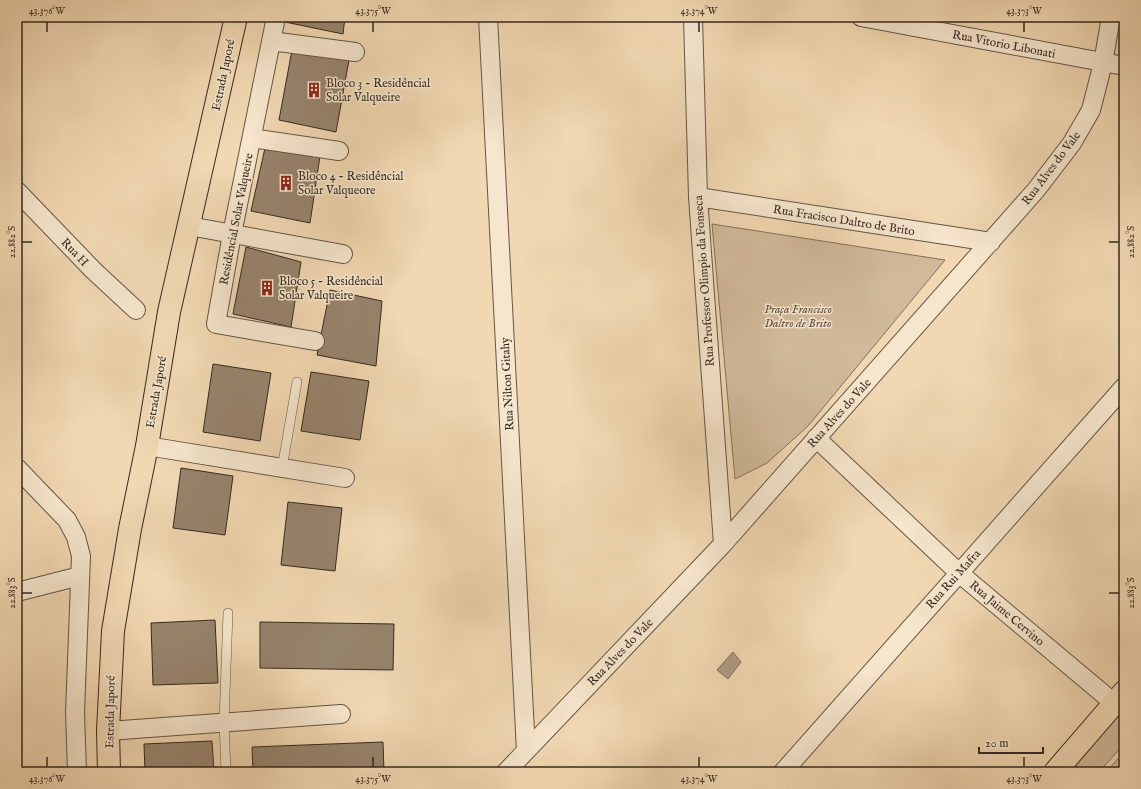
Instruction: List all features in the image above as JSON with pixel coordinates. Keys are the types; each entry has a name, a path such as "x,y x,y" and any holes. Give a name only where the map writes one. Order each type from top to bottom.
{"main road":[{"name":"Estrada Japoré","path":"109,772 108,730 113,631 130,529 147,446 170,312 236,17"},
{"path":"1055,772 1119,698"}],"street":[{"name":"Residêncial Solar Valqueire","path":"276,17 232,234 216,324 315,341"},
{"name":"Rua Nilton Gitahy","path":"488,17 526,751"},
{"name":"Rua Professor Olimpio da Fonseca","path":"693,17 698,197 723,544"},
{"name":"Rua Vitorio Libonati","path":"861,17 1124,66"},
{"name":"Rua Alves do Vale","path":"506,772 723,544 1036,190 1072,143 1091,110 1103,63 1111,17"},
{"path":"271,41 355,52"},
{"path":"252,138 339,151"},
{"name":"Rua H","path":"17,191 93,270 136,310"},
{"name":"Rua Fracisco Daltro de Brito","path":"698,197 991,242"},
{"path":"189,226 343,254"},
{"name":"Rua Rui Mafra","path":"783,772 1124,387"},
{"name":"Rua Jaime Cervino","path":"816,438 959,573 1119,698"},
{"path":"147,446 345,478"},
{"path":"17,468 68,520 76,537 80,556 75,712 77,772"},
{"path":"17,592 80,576"},
{"path":"108,730 341,714"}],"lane":[{"path":"282,468 297,382"},
{"path":"226,772 224,722 228,614"}],"green space":[{"name":"Praça Francisco Daltro de Brito","path":"712,224 945,260 808,426 767,463 735,479"},
{"path":"1124,694 1124,744 1099,772 1057,772"},
{"path":"1124,752 1124,772 1106,772"}],"shaded area":[{"path":"733,652 741,662 728,679 717,670"}],"building":[{"path":"286,17 345,17 343,34 285,22"},
{"name":"Bloco 3 - Residêncial Solar Valqueire","path":"292,50 349,60 336,132 279,120"},
{"name":"Bloco 4 - Residêncial Solar Valqueore","path":"265,148 320,156 310,223 251,211"},
{"name":"Bloco 5 - Residêncial Solar Valqueire","path":"246,247 301,262 291,327 233,314"},
{"path":"330,290 382,301 376,366 317,355"},
{"path":"213,364 271,373 260,441 203,432"},
{"path":"311,372 369,381 360,440 301,431"},
{"path":"181,468 233,476 225,535 173,528"},
{"path":"288,502 342,508 335,571 281,565"},
{"path":"215,620 218,683 153,685 151,623"},
{"path":"260,622 394,624 393,670 260,668"},
{"path":"212,741 214,772 145,772 144,744"},
{"path":"383,742 384,772 253,772 252,747"}],"place":[{"name":"Bloco 3 - Residêncial Solar Valqueire","path":"314,90"},
{"name":"Bloco 4 - Residêncial Solar Valqueore","path":"286,183"},
{"name":"Bloco 5 - Residêncial Solar Valqueire","path":"267,288"}]}
